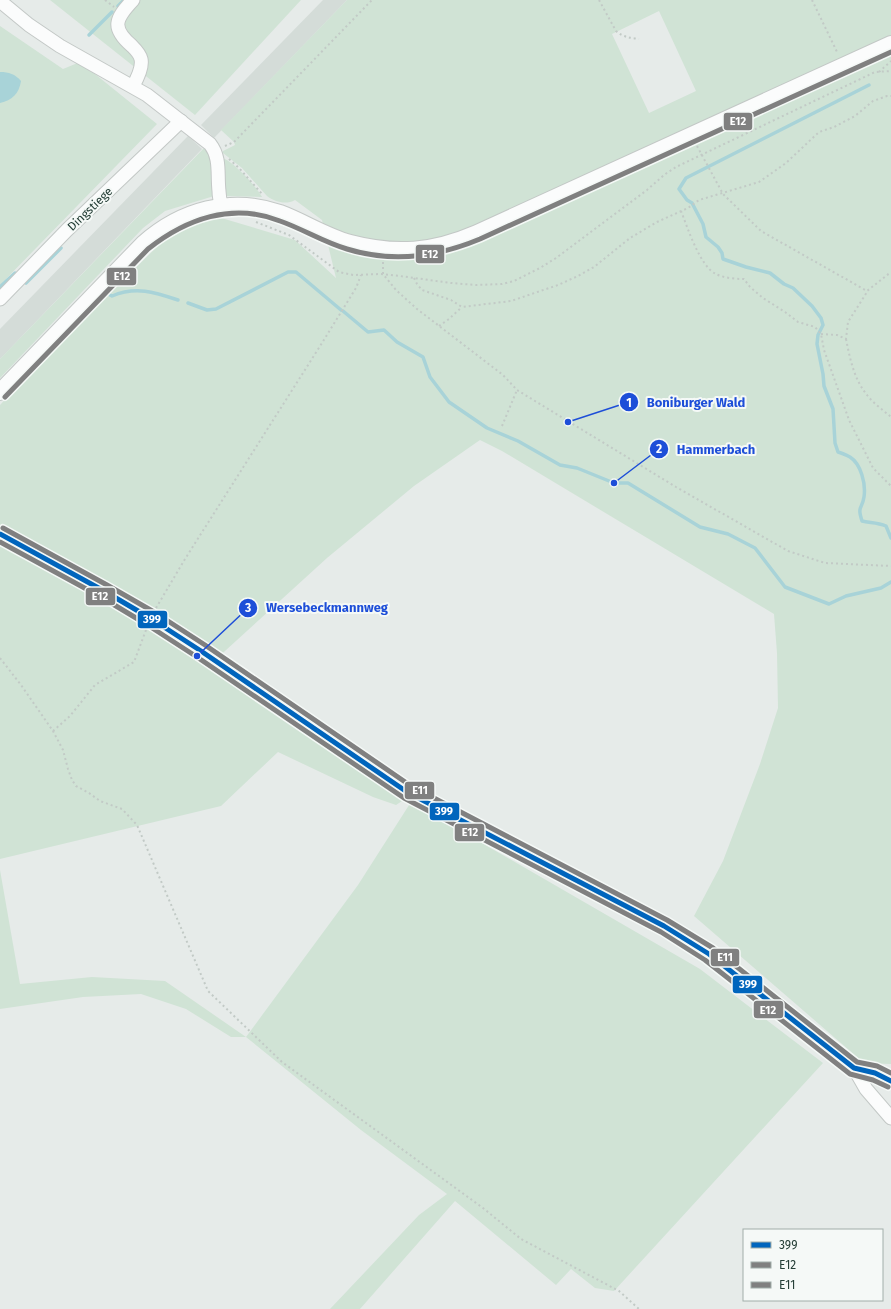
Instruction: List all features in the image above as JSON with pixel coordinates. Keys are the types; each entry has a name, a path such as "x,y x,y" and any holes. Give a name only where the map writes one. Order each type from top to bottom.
{"street":[{"path":"133,0 121,13 118,30 121,37 138,51 141,59 140,69 133,86"},
{"path":"0,1 60,46 147,95 210,144 215,152 218,165 219,191 222,207"},
{"path":"0,392 150,237 188,214 211,208 244,206 269,210 342,240 369,247 382,249 422,250 441,246 477,233 891,44"},
{"name":"Dingstiege","path":"0,299 67,230 181,121"},
{"path":"0,534 150,618 207,655 407,792 642,914 684,938 727,968 854,1068 866,1089 891,1118"},
{"path":"854,1068 875,1073 891,1081"}],"path":[{"path":"215,152 234,142 372,0"},
{"path":"599,0 616,31 626,37 639,39"},
{"path":"812,0 840,56"},
{"path":"879,72 891,61"},
{"path":"255,222 289,235 339,272 345,274 383,274 452,283 489,285 502,284 528,275 556,258 647,190 664,175 701,155 875,72 891,72"},
{"path":"439,326 462,307 511,302 578,276 594,267 630,238 650,226 688,208 699,200 759,182 786,163 819,132 834,127 856,116 873,101 891,96"},
{"path":"215,152 233,162 254,183 265,198"},
{"path":"701,155 723,194 761,231 867,292"},
{"path":"681,211 695,246 706,265 715,274 734,279 744,279 750,287 763,298 798,322 815,327 821,334 824,350 849,420 873,468 891,486"},
{"path":"891,272 867,292 848,322 846,339 850,360 857,379 868,397 891,416"},
{"path":"383,274 396,290 417,309 502,376 517,390 676,487 788,551 825,563 891,566"},
{"path":"53,731 70,716 95,685 134,662 150,618 189,553 356,288 361,275"},
{"path":"414,278 422,290 451,300 462,307"},
{"path":"821,334 837,335 846,339"},
{"path":"502,426 517,390"},
{"path":"0,658 53,731 63,750 68,769 76,786 100,801 122,809 137,825 208,991 282,1062 483,1208 521,1238 619,1291 639,1309"}],"shaded area":[{"path":"323,0 347,0 214,138 201,125"},
{"path":"188,136 202,149 0,359 0,329"}],"green space":[{"path":"50,0 301,0 195,115"},
{"path":"347,0 891,0 891,1064 864,1063 694,916 723,861 760,764 778,708 777,653 774,614 502,451 480,440 414,486 327,558 214,661 405,799 396,805 373,797 278,752 221,806 0,859 0,405 46,356 171,233 218,217 295,240 336,278 322,220 295,200 292,202 281,202 273,200 267,196 242,168 223,153 223,151 235,145 234,142 221,130","holes":["659,11 696,91 649,113 612,34"]},
{"path":"0,26 63,69 80,62 157,124 0,285"},
{"path":"206,146 211,157 214,196 165,211 143,228 0,378 0,359"},
{"path":"222,158 244,174 262,197 224,196"},
{"path":"411,802 700,969 823,1063 614,1291 595,1288 571,1269 556,1285 455,1201 360,1309 330,1309 419,1215 447,1194 361,1130 246,1037 358,885"},
{"path":"0,870 20,984 92,977 165,981 246,1037 231,1037 186,1009 141,994 83,997 0,1009"}],"water":[{"path":"0,72 12,74 21,81 17,93 8,100 0,103"}],"waterway":[{"path":"118,6 124,0"},
{"path":"89,35 112,12"},
{"path":"869,85 686,178 679,189 687,200 692,203 703,224 706,237 718,247 722,253 723,259 770,273 784,284 793,288 812,306 821,318 823,325 818,335 817,344 824,386 833,409 835,443 838,452 854,460 860,469 864,486 863,501 860,510 862,521 886,526 891,538"},
{"path":"26,283 61,248"},
{"path":"188,303 207,310 216,309 288,272 296,272 341,310"},
{"path":"0,287 15,273"},
{"path":"110,295 112,296 129,291 145,291 178,300"},
{"path":"343,311 368,332 384,330 397,342 423,357 430,377 449,402 487,428 518,441 560,465 577,468 614,483 628,483 700,527 728,534 755,548 785,587 829,604 846,596 881,588 891,582"}],"transit line":[{"name":"E12","path":"5,397 148,249 178,229 194,222 210,217 244,213 280,221 338,246 364,253 398,257 431,254 480,239 891,52"},
{"name":"E11","path":"3,528 154,612 205,645 411,786 667,920 713,948 857,1062 877,1066 891,1073"},
{"name":"399","path":"0,534 150,618 201,651 407,792 664,926 709,954 854,1068 875,1073 891,1081"},
{"name":"E12","path":"0,542 101,597 146,624 404,798 661,932 705,960 850,1074 873,1080 888,1087"}],"place":[{"name":"Boniburger Wald","path":"568,422"},
{"name":"Hammerbach","path":"614,483"},
{"name":"Wersebeckmannweg","path":"197,656"}]}
